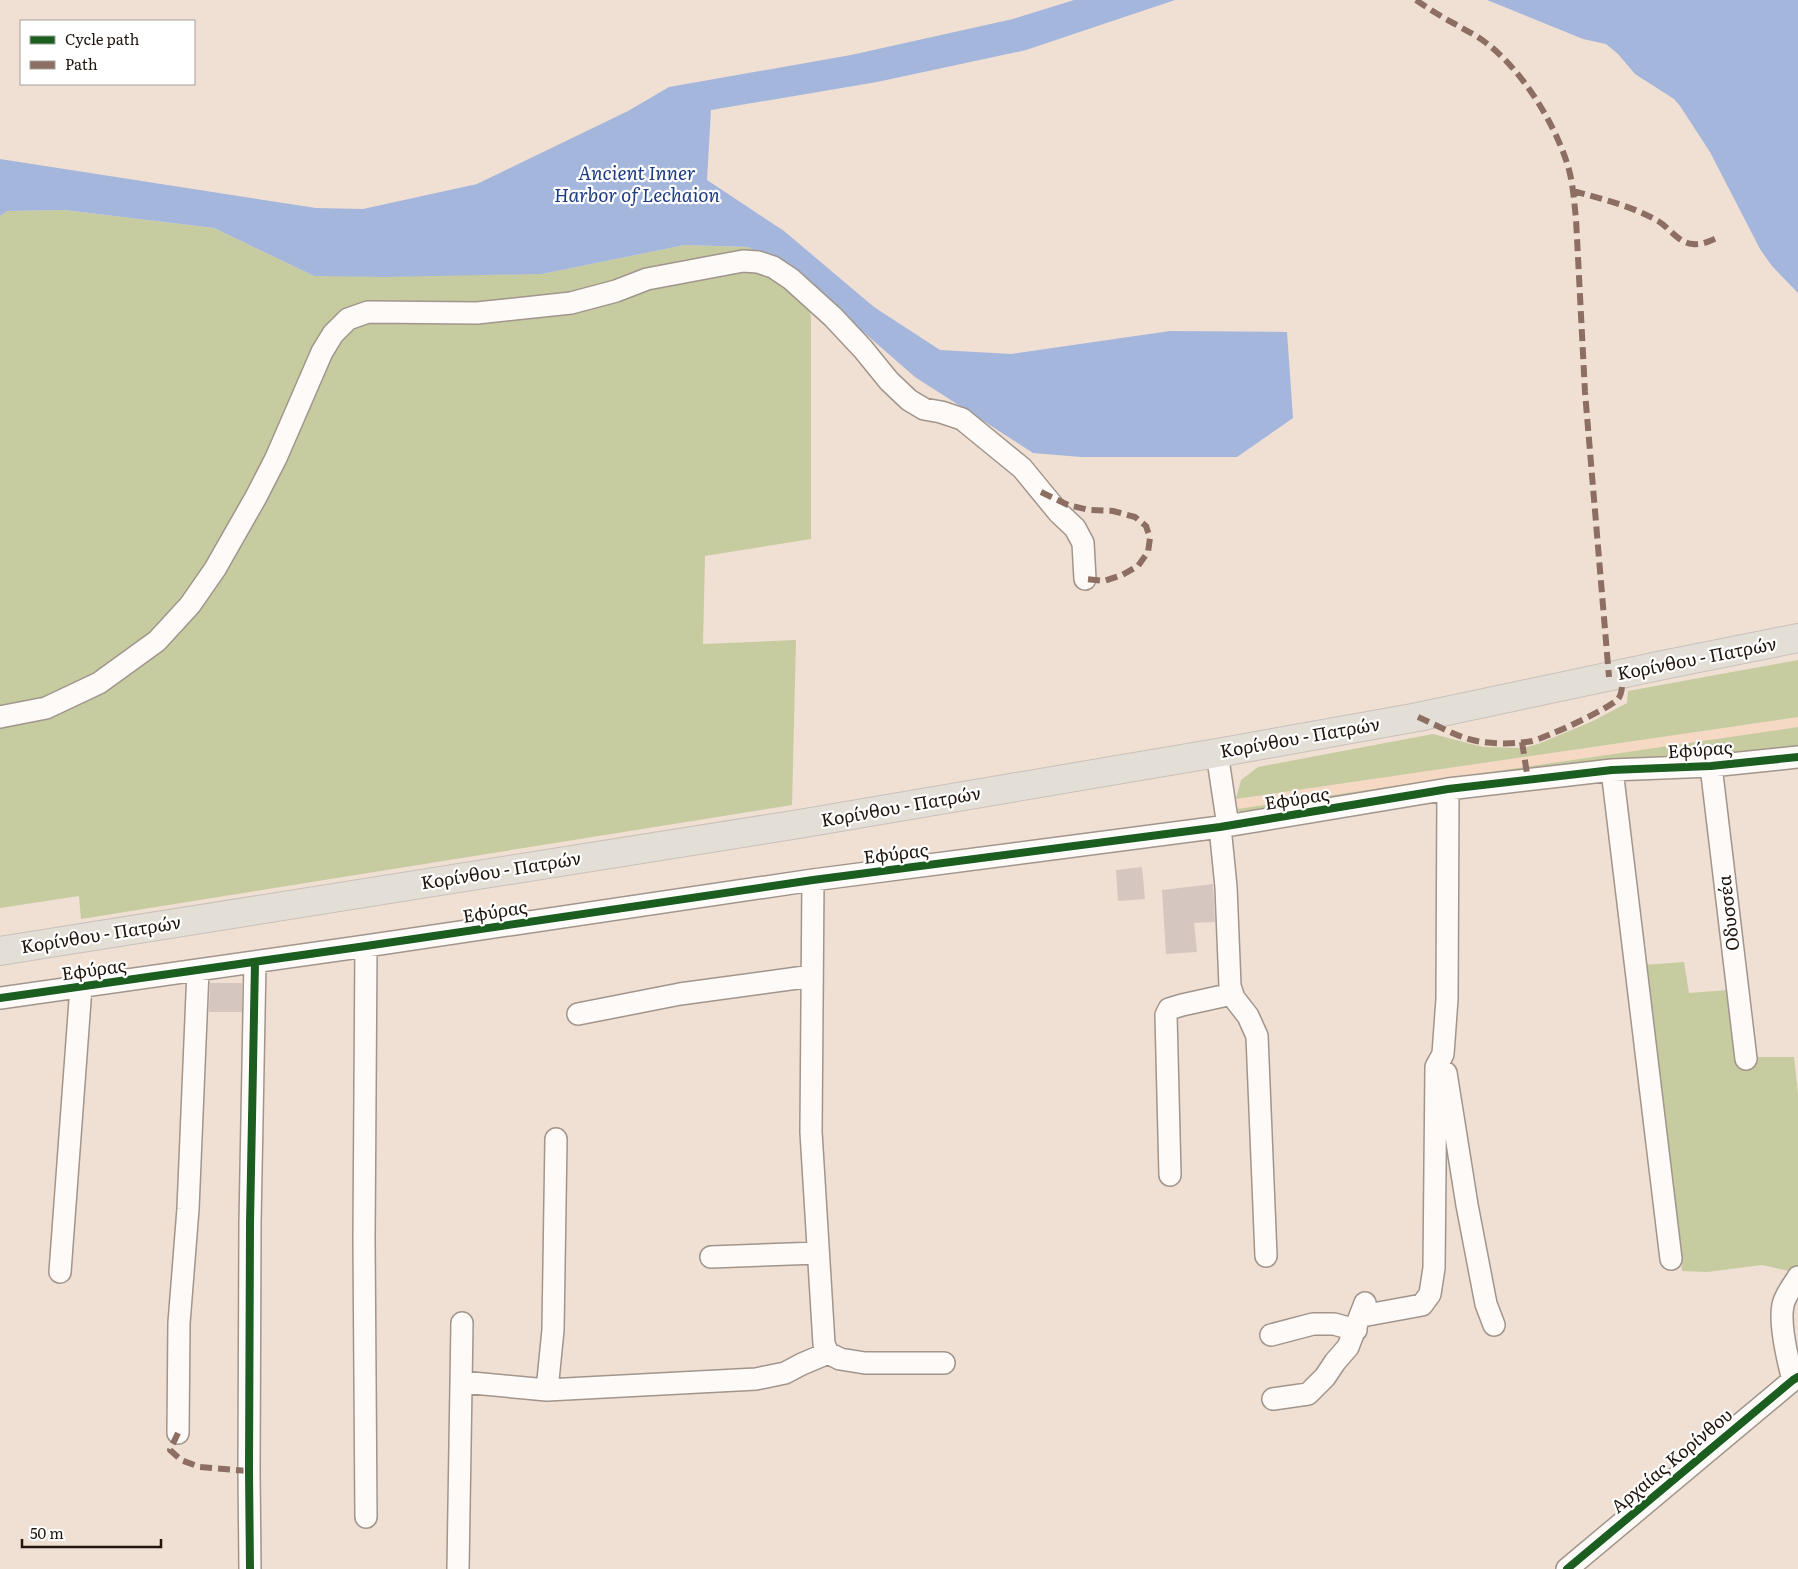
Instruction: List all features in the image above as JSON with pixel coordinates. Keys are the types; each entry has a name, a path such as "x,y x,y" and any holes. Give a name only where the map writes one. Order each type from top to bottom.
{"main road":[{"name":"Κορίνθου - Πατρών","path":"0,951 799,824 1217,753 1418,717 1798,638"}],"street":[{"path":"0,717 46,708 99,683 157,640 190,605 215,569 256,497 276,458 322,352 333,334 348,319 368,312 477,313 571,303 616,291 647,279 744,261 758,262 773,267 791,279 833,317 909,400 924,409 962,419 1022,468 1059,514 1076,528 1083,543 1085,579"},
{"path":"1217,753 1224,826 1230,986 1232,994 1248,1016 1257,1036 1266,1256"},
{"name":"Εφύρας","path":"0,998 813,880 1224,826 1448,789 1612,770 1711,766 1798,756"},
{"name":"Οδυσσέα","path":"1711,766 1746,1059"},
{"path":"1612,770 1671,1259"},
{"path":"1448,789 1447,999 1443,1054 1467,1205 1486,1304 1494,1325"},
{"path":"813,880 811,1132 824,1344 828,1353 840,1360 866,1363 944,1363"},
{"path":"366,946 364,1239 366,1517"},
{"path":"250,1569 248,1471 250,1223 255,962"},
{"path":"178,1432 179,1323 188,1209 198,970"},
{"path":"578,1014 680,994 812,976"},
{"path":"60,1272 81,986"},
{"path":"1170,1175 1166,1015 1169,1009 1232,994"},
{"path":"1271,1335 1313,1324 1334,1324 1361,1316 1422,1305 1430,1294 1434,1268 1436,1066 1443,1054"},
{"path":"547,1390 553,1330 556,1139"},
{"path":"711,1257 818,1253"},
{"path":"1795,1379 1787,1360 1783,1306 1786,1296 1798,1277"},
{"path":"1273,1399 1308,1394 1325,1377 1348,1347 1361,1316"},
{"path":"458,1569 462,1323"},
{"path":"462,1382 547,1390 756,1379 785,1373 828,1353"},
{"name":"Αρχαίας Κορίνθου","path":"1567,1569 1795,1379"}],"shaded area":[{"path":"1798,717 1798,727 1237,809 1236,799"}],"green space":[{"path":"64,210 214,228 314,276 542,274 685,245 748,247 806,282 811,318 811,539 705,556 703,644 796,640 792,805 81,919 79,896 0,908 0,216 7,211"},
{"path":"1798,660 1798,717 1236,799 1241,780 1258,767 1433,734 1483,747 1523,748 1538,744 1593,721 1627,703 1628,691"},
{"path":"1798,727 1798,748 1244,816 1237,809"},
{"path":"1684,962 1689,993 1728,990 1736,1062 1756,1057 1794,1057 1798,1094 1798,1273 1762,1265 1707,1272 1682,1271 1643,965"}],"water":[{"name":"Ancient Inner Harbor of Lechaion","path":"1074,0 1175,0 1026,50 877,82 711,110 707,180 784,231 874,307 940,350 1011,354 1170,331 1287,332 1293,418 1237,457 1081,457 1033,453 915,377 806,282 748,247 685,245 542,274 385,277 314,276 214,228 64,210 7,211 0,216 0,159 316,208 363,209 477,184 628,111 669,87 851,55 1013,19"},
{"path":"1487,0 1798,0 1798,293 1772,266 1760,249 1710,152 1674,99 1635,74 1618,54 1606,44 1583,39"}],"building":[{"path":"1142,867 1145,899 1118,901 1116,870"},
{"path":"1213,884 1215,922 1194,923 1197,952 1166,954 1162,890"},
{"path":"210,983 242,983 242,1012 209,1012"}],"marked path":[{"path":"1416,0 1440,16 1482,39 1511,66 1534,96 1544,113 1561,147 1569,170 1576,219 1585,392 1609,677"},
{"path":"1573,191 1638,211 1658,221 1678,238 1688,243 1703,243 1719,237"},
{"path":"1041,492 1068,505 1089,510 1113,511 1135,517 1146,526 1150,538 1148,552 1138,566 1122,575 1104,581 1085,579"},
{"path":"1418,717 1458,735 1482,742 1520,743 1532,741 1576,723 1612,704 1621,694 1623,674"},
{"path":"1522,742 1528,780"},
{"path":"178,1433 170,1450 181,1460 200,1467 249,1471"}],"cycle path":[{"path":"0,998 813,880 1220,827 1448,789 1612,770 1711,766 1798,757"},
{"path":"250,1569 250,1223 255,962"},
{"path":"1567,1569 1798,1377"}]}
